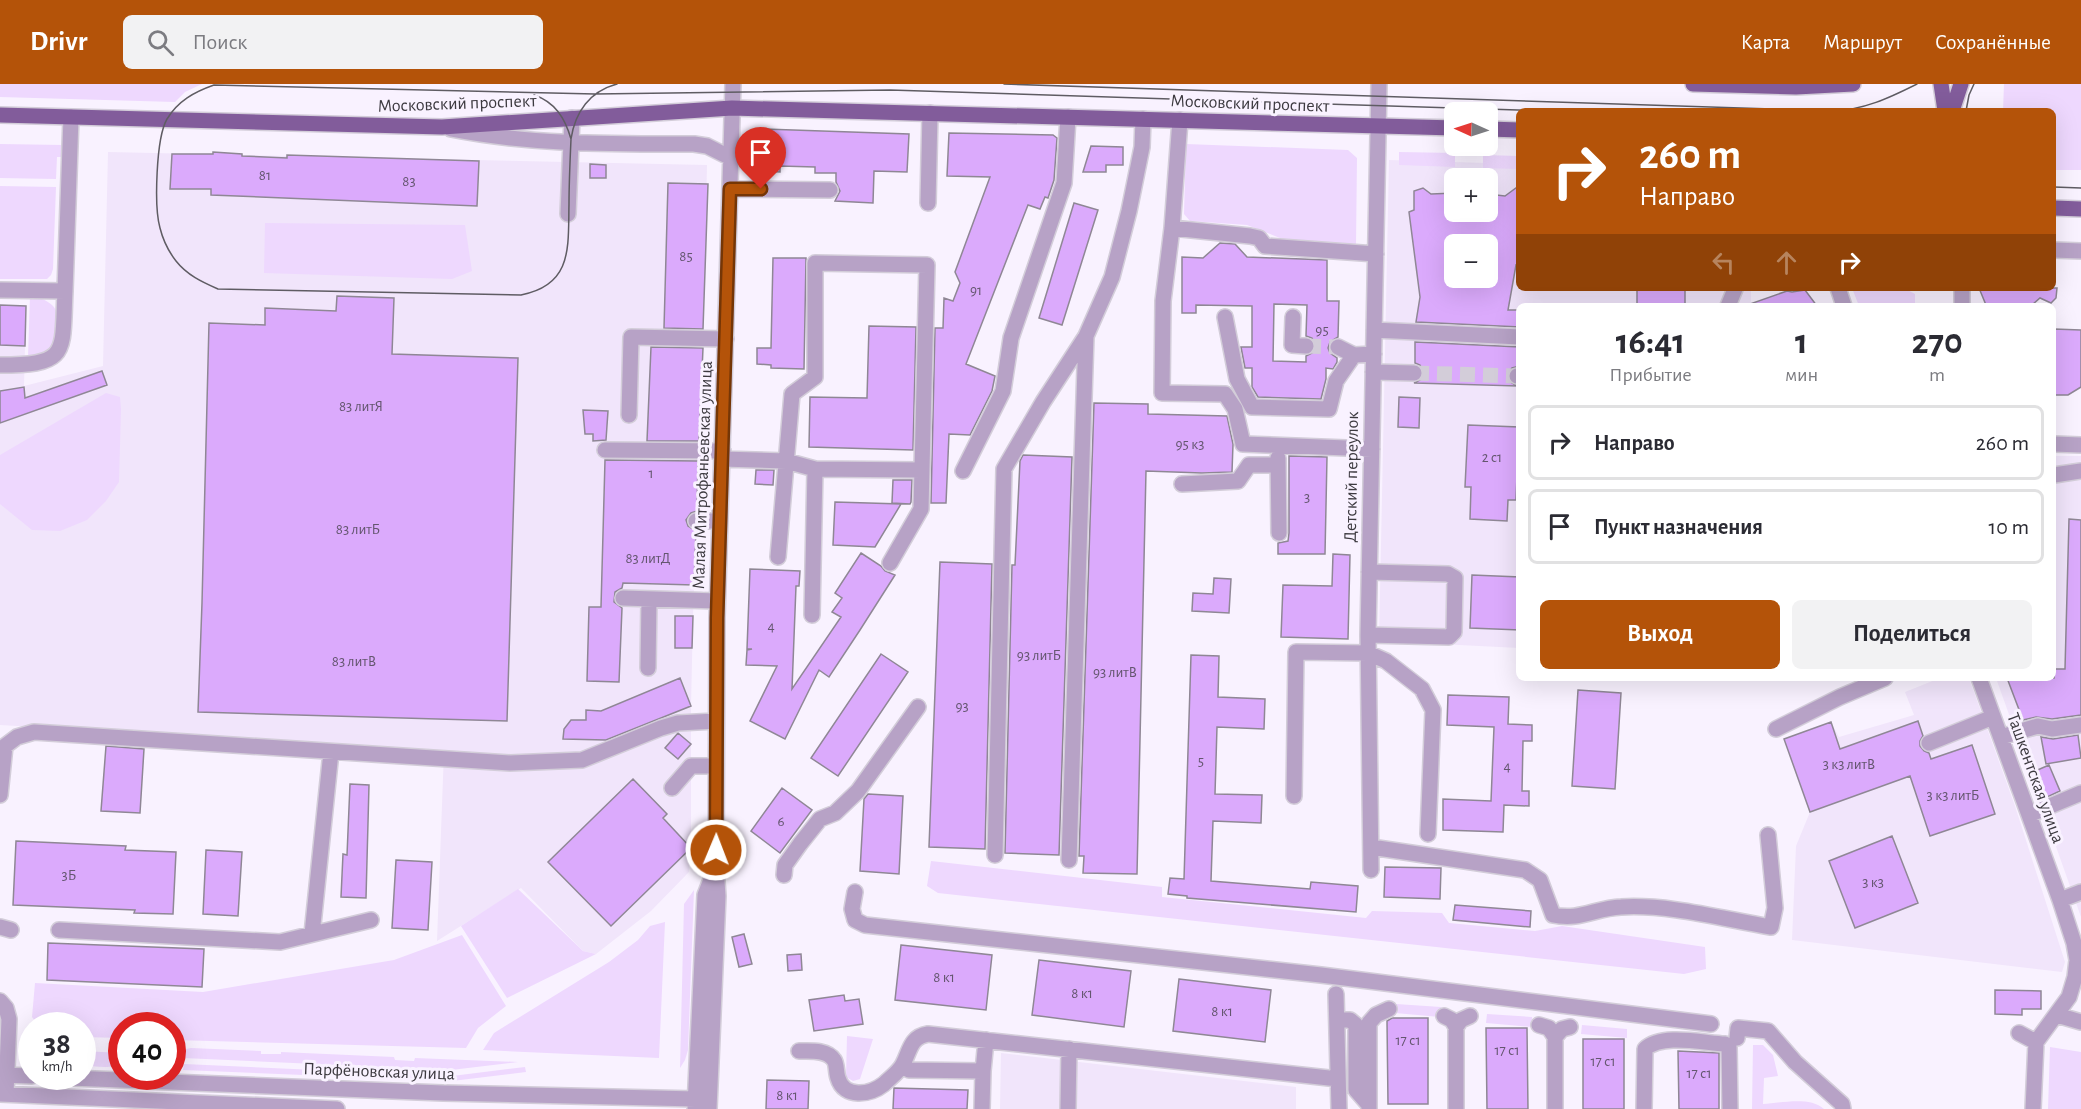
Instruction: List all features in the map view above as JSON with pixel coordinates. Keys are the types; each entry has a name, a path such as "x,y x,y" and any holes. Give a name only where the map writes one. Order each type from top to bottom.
{"main road":[{"path":"1693,84 1849,84"},
{"path":"1941,84 1945,108"},
{"path":"1953,108 1961,84"},
{"name":"Московский проспект","path":"0,115 442,127 732,108 1444,128"},
{"path":"1498,129 1516,130"},
{"path":"2056,208 2081,209"}],"street":[{"name":"Малая Митрофаньевская улица","path":"702,1107 718,896 716,867 717,601 733,84"},
{"name":"Детский переулок","path":"1371,870 1368,635 1379,84"},
{"path":"928,203 930,113"},
{"path":"0,365 40,364 58,352 63,341 71,117"},
{"path":"963,471 1003,391 1011,338 1064,183 1068,117"},
{"path":"568,214 572,118"},
{"path":"995,855 1004,469 1043,402 1086,336 1112,277 1142,147 1143,119"},
{"path":"1180,120 1172,228 1163,301 1162,393 1225,394 1235,409 1243,444 1372,449"},
{"path":"442,127 481,135 571,143 694,144 707,146 731,158"},
{"path":"730,189 830,190"},
{"path":"1172,228 1250,236 1259,238 1266,246 1376,254"},
{"path":"2056,250 2081,251"},
{"path":"778,557 792,394 815,377 815,263 927,265 921,509 890,563"},
{"path":"0,290 65,291"},
{"path":"1225,317 1238,379 1252,407 1329,409 1336,381 1354,355"},
{"path":"1293,317 1292,345 1306,346"},
{"path":"1374,330 1516,337"},
{"path":"1069,860 1086,336"},
{"path":"629,416 631,337 726,339"},
{"path":"1338,347 1354,355 1374,354"},
{"path":"1373,372 1414,373"},
{"path":"2056,444 2081,445"},
{"path":"1278,446 1279,533"},
{"path":"605,450 722,455 786,461 815,469 922,470"},
{"path":"1182,484 1238,481 1249,465 1277,465"},
{"path":"812,615 815,469"},
{"path":"2056,475 2081,471"},
{"path":"696,520 720,521"},
{"path":"1368,635 1449,637 1454,632 1455,578 1448,574 1369,572"},
{"path":"623,598 717,601"},
{"path":"648,668 649,599"},
{"path":"1294,796 1296,652 1368,653 1386,661 1422,689 1433,710 1428,834"},
{"path":"1776,729 1878,681"},
{"name":"Ташкентская улица","path":"1980,681 2060,900 2079,960"},
{"path":"784,875 785,865 800,843 820,819 835,813 858,791 918,707"},
{"path":"1929,743 1993,717"},
{"path":"0,795 5,746 16,737 34,732 510,764 582,760 669,725 716,721"},
{"path":"2001,737 2038,726 2052,729 2081,725"},
{"path":"312,934 331,752"},
{"path":"672,788 691,766 716,766"},
{"path":"2029,815 2081,793"},
{"path":"1371,847 1525,870 1540,880 1553,915 1568,919 1619,907 1655,908 1771,927 1775,908 1768,835"},
{"path":"855,892 852,909 855,920 865,925 1322,975 1710,1024"},
{"path":"2060,900 2081,892"},
{"path":"59,930 280,942 371,920"},
{"path":"2033,1109 2036,1042 2057,1015 2073,988 2079,960"},
{"path":"1336,994 1338,1109"},
{"path":"0,1001 6,1008 9,1019 3,1094 337,1109"},
{"path":"1369,1107 1369,1023 1376,1015 1389,1009"},
{"path":"2057,1015 2081,1022"},
{"path":"1444,1016 1452,1020 1456,1027 1456,1109"},
{"path":"1456,1027 1461,1020 1470,1016"},
{"path":"1337,1020 1350,1020 1356,1025 1356,1090 1369,1107"},
{"path":"1539,1025 1549,1028 1555,1037 1555,1109"},
{"path":"1555,1037 1562,1029 1570,1027"},
{"path":"1737,1038 1738,1028 1768,1031 1795,1062 1842,1104 1843,1109"},
{"path":"2019,1033 2036,1042"},
{"path":"799,1051 826,1054 834,1059 838,1080 846,1089 855,1094 872,1092 891,1077 903,1066 913,1040 920,1035 928,1034 1338,1080"},
{"path":"982,1109 986,1040"},
{"path":"1644,1109 1645,1049 1651,1043 1659,1040 1725,1044 1729,1047 1730,1109"},
{"path":"1068,1109 1069,1049"},
{"path":"903,1066 909,1070 983,1071"},
{"name":"Парфёновская улица","path":"186,1082 702,1107"},
{"path":"317,1108 318,1088"},
{"path":"131,1090 131,1100"}],"shaded area":[{"path":"0,84 202,84 185,92 175,102 0,97"},
{"path":"2004,84 2081,84 2081,170 2056,170 2056,108 2003,108"},
{"path":"0,144 63,145 62,157 57,157 56,179 0,178"},
{"path":"1186,144 1348,150 1357,158 1356,245 1285,240 1247,225 1190,221 1184,214"},
{"path":"108,152 707,165 693,616 689,872 651,911 596,954 583,951 521,888 437,941 444,751 0,725 0,305 26,306 24,386 103,366"},
{"path":"1399,152 1444,153 1444,156 1455,156 1455,167 1399,165"},
{"path":"1483,156 1516,156 1516,169 1483,168"},
{"path":"1389,160 1516,164 1516,291 1751,291 1751,303 1516,303 1516,648 1379,641"},
{"path":"0,186 56,187 53,269 47,279 0,279"},
{"path":"265,223 465,225 472,271 452,279 264,273"},
{"path":"1853,291 1910,291 1915,294 1915,303 1858,303"},
{"path":"30,296 42,299 56,310 59,325 48,353 28,357"},
{"path":"106,393 120,397 119,482 106,501 87,520 60,531 32,530 0,504 0,455"},
{"path":"2056,456 2081,456 2081,917 1997,681 2056,681"},
{"path":"1932,681 1970,681 2015,806 2065,962 2062,972 1792,940 1796,846 1810,812 1784,739 1831,722 1839,737 1914,715 1905,692"},
{"path":"931,861 1162,887 1162,897 1366,918 1372,911 1442,913 1449,923 1535,931 1562,926 1705,947 1706,969 1684,974 938,893 927,886"},
{"path":"518,889 583,951 596,954 507,998 461,926"},
{"path":"694,890 688,1050 680,1068 684,904"},
{"path":"665,922 659,1058 483,1050 494,1033 609,962 638,940 650,926"},
{"path":"462,935 506,1006 478,1028 466,1048 186,1040 186,1012 108,1012 108,1038 96,1037 96,1012 32,1012 35,983 203,992 394,960"},
{"path":"1396,1004 1441,1007 1440,1017 1395,1013"},
{"path":"1487,1014 1532,1017 1532,1027 1486,1023"},
{"path":"1582,1025 1627,1029 1627,1038 1581,1034"},
{"path":"847,1036 873,1039 860,1079 853,1081 846,1077"},
{"path":"1753,1045 1763,1045 1773,1055 1778,1076 1764,1078 1763,1104 1803,1101 1824,1109 1752,1109"},
{"path":"2050,1047 2081,1052 2081,1109 2048,1109"},
{"path":"186,1049 261,1051 261,1054 281,1054 281,1052 394,1057 395,1060 414,1061 415,1058 518,1062 451,1070 186,1058"},
{"path":"96,1052 108,1052 108,1067 96,1066"},
{"path":"1001,1053 1296,1087 1296,1109 1000,1109"},
{"path":"186,1064 452,1076 525,1067 526,1072 452,1081 186,1070"}],"building":[{"path":"764,129 909,134 907,172 874,171 873,203 835,201 840,191 836,182 836,173 815,173 815,167 780,166 780,172 762,171 763,154 755,153 756,140 763,140"},
{"path":"949,133 1053,135 1057,138 1054,180 1048,198 1045,197 1040,209 1028,205 966,364 995,376 992,391 970,435 949,434 946,503 931,503 935,328 943,328 944,298 953,301 960,283 955,272 990,177 947,176"},
{"path":"1091,146 1123,147 1123,165 1106,165 1106,172 1083,172"},
{"path":"213,152 287,158 287,155 479,161 477,206 211,195 211,189 170,189 172,154 213,154"},
{"path":"590,164 606,165 606,178 590,178"},
{"path":"668,183 708,184 703,329 664,328"},
{"path":"1423,188 1431,194 1444,193 1444,222 1498,222 1498,195 1505,196 1516,188 1516,265 1508,310 1516,310 1516,327 1416,322 1420,297 1409,212 1414,210 1414,191"},
{"path":"1074,203 1098,210 1062,325 1039,318"},
{"path":"1220,243 1235,244 1247,257 1327,260 1327,301 1339,301 1338,337 1330,342 1328,348 1330,353 1337,358 1337,362 1333,369 1326,368 1321,399 1258,397 1252,387 1252,368 1245,368 1241,347 1252,347 1252,306 1196,305 1196,313 1182,313 1182,257 1203,258","holes":["1274,304 1307,305 1306,336 1312,338 1316,346 1314,352 1306,356 1306,362 1273,361"]},
{"path":"773,258 806,258 804,369 771,368 771,365 757,364 757,348 771,348"},
{"path":"2057,288 2056,298 2051,303 2040,298 2034,303 1985,303 1980,291 2056,291"},
{"path":"1637,291 1685,291 1685,303 1637,303"},
{"path":"1787,291 1806,291 1815,303 1753,303"},
{"path":"337,296 394,298 392,354 518,358 507,721 198,712 209,323 265,325 265,308 336,311"},
{"path":"0,305 26,306 25,346 0,345"},
{"path":"869,326 916,327 913,450 809,447 810,397 867,398"},
{"path":"2056,329 2081,330 2081,387 2068,395 2056,395"},
{"path":"1415,342 1516,347 1516,367 1512,368 1507,375 1509,381 1516,386 1414,383 1422,379 1424,373 1420,365 1415,363"},
{"path":"651,347 703,348 699,441 647,441"},
{"path":"102,371 107,385 0,423 0,391 24,387 25,398"},
{"path":"1399,397 1420,398 1419,428 1398,427"},
{"path":"1094,403 1148,404 1148,414 1227,416 1233,444 1232,472 1146,471 1137,874 1083,873 1084,856 1079,856"},
{"path":"583,410 608,411 606,440 593,441 593,434 585,434"},
{"path":"1468,425 1516,427 1516,500 1508,500 1507,521 1470,519 1471,487 1465,487"},
{"path":"1023,455 1072,457 1059,855 1005,853 1012,565 1015,565 1020,461"},
{"path":"1289,456 1327,457 1325,554 1278,554 1278,543 1288,541 1289,533"},
{"path":"605,460 698,461 697,511 691,513 686,520 688,526 696,531 694,585 623,583 622,588 615,592 614,602 622,608 619,682 587,681 589,607 601,607"},
{"path":"756,470 774,470 773,485 755,484"},
{"path":"893,480 912,480 910,504 892,503"},
{"path":"835,502 901,504 875,547 833,545"},
{"path":"2069,519 2081,520 2081,715 2052,719 2036,717 2023,720 2008,681 2056,681 2056,669 2065,669"},
{"path":"861,553 885,571 895,575 829,677 819,670 785,739 750,721 777,666 746,665 747,650 752,649 747,649 750,569 800,571 799,586 796,586 792,689 841,617 832,612 842,598 835,593"},
{"path":"1333,554 1350,555 1348,639 1281,637 1283,585 1332,586"},
{"path":"940,562 992,564 985,849 929,847"},
{"path":"1472,575 1516,577 1516,630 1470,628"},
{"path":"1214,578 1231,579 1229,613 1192,611 1193,593 1213,594"},
{"path":"675,616 693,616 692,648 675,648"},
{"path":"881,654 908,672 838,776 811,758"},
{"path":"1191,655 1219,656 1218,697 1265,699 1264,729 1217,727 1215,794 1262,795 1261,823 1213,821 1211,881 1310,889 1311,882 1358,886 1356,912 1187,898 1187,896 1168,894 1170,878 1184,879"},
{"path":"680,678 691,706 606,740 563,739 564,729 571,720 586,720 586,710 601,711"},
{"path":"1578,690 1621,693 1615,789 1572,786"},
{"path":"1448,695 1509,697 1508,724 1532,725 1532,741 1523,741 1522,791 1529,791 1529,806 1504,805 1503,832 1443,830 1443,799 1491,801 1494,727 1447,725"},
{"path":"1918,721 1923,736 1920,746 1929,753 1931,759 1972,745 1995,814 1930,836 1910,776 1810,812 1784,739 1831,722 1840,749"},
{"path":"678,733 691,744 678,759 665,748"},
{"path":"2078,735 2081,758 2046,764 2041,737 2053,739"},
{"path":"106,746 144,749 140,813 101,811"},
{"path":"2049,765 2060,791 2045,798 2033,772"},
{"path":"633,779 667,814 663,818 691,848 611,926 548,862"},
{"path":"350,784 369,785 366,898 341,897 343,854 347,855"},
{"path":"782,788 812,810 780,853 751,831"},
{"path":"868,794 903,796 899,874 860,871 864,799"},
{"path":"1892,836 1918,903 1855,928 1829,861"},
{"path":"16,841 126,846 125,850 176,852 173,914 134,913 135,910 13,905"},
{"path":"206,850 242,852 238,916 203,914"},
{"path":"396,860 432,862 428,930 392,928"},
{"path":"1385,867 1441,868 1440,899 1384,897"},
{"path":"1455,905 1531,911 1530,927 1453,920"},
{"path":"744,934 752,964 739,967 732,937"},
{"path":"48,943 204,949 202,987 47,980"},
{"path":"901,945 992,955 986,1010 895,1000"},
{"path":"801,954 802,970 788,971 787,955"},
{"path":"1039,960 1131,971 1124,1027 1032,1015"},
{"path":"1179,979 1271,990 1265,1042 1173,1031"},
{"path":"1995,990 2041,991 2041,1009 2022,1009 2022,1015 1995,1014"},
{"path":"844,995 845,1001 859,999 863,1024 814,1031 809,1000"},
{"path":"1392,1018 1428,1018 1428,1104 1388,1104 1387,1021"},
{"path":"1486,1028 1527,1028 1528,1109 1487,1109"},
{"path":"1583,1039 1624,1039 1624,1109 1583,1109"},
{"path":"1678,1051 1719,1053 1719,1109 1679,1109"},
{"path":"767,1080 809,1081 808,1109 766,1109"},
{"path":"894,1088 968,1090 967,1109 893,1109"}],"tunnel":[{"path":"1306,346 1338,347"},
{"path":"1414,373 1516,376"}],"tram line":[{"path":"596,94 617,84"},
{"path":"1004,84 1740,108"},
{"path":"1855,108 1866,106 1917,84"},
{"path":"1967,108 1974,84"},
{"path":"214,85 596,94 580,112 571,139 568,235 564,262 559,273 550,283 538,290 521,295 218,289 195,278 180,266 161,232 157,189 158,156 163,128 171,113 181,102 214,85"},
{"path":"596,94 890,90 1516,110"},
{"path":"534,95 553,106 566,124 571,139"},
{"path":"2056,187 2081,188"}],"route":[{"path":"716,850 717,618 730,189 761,189"}]}
